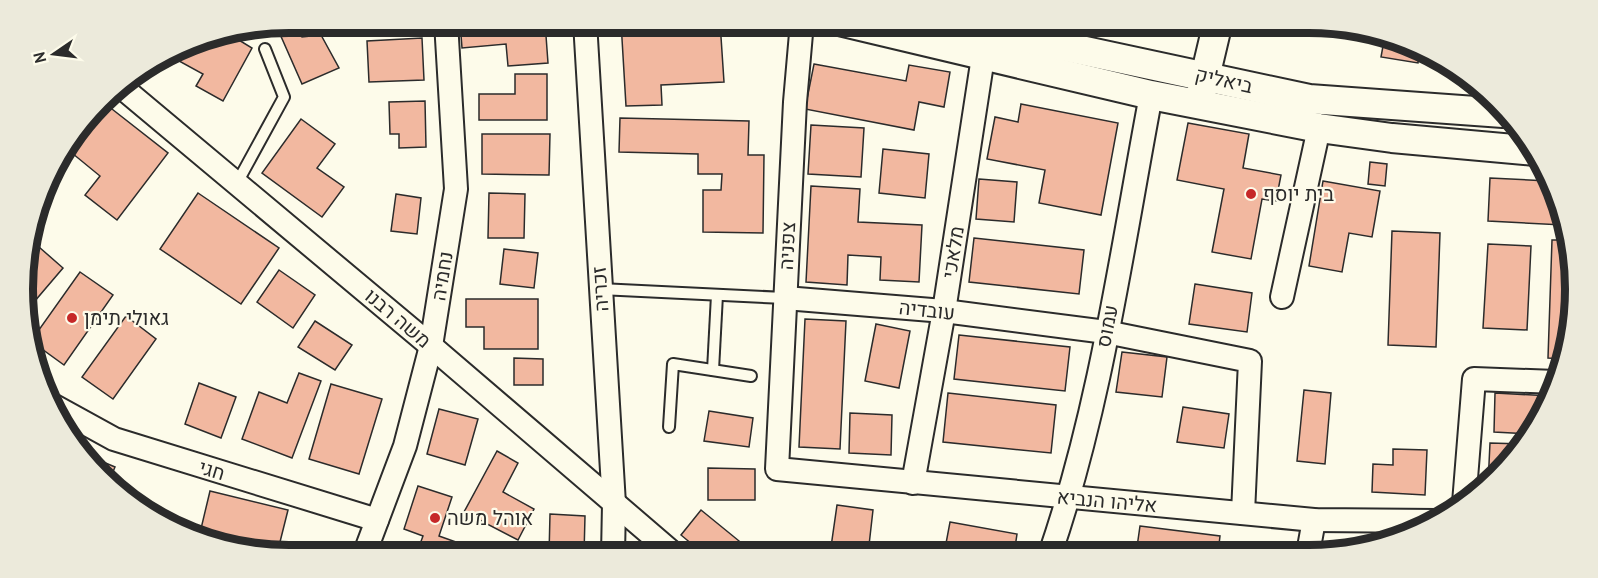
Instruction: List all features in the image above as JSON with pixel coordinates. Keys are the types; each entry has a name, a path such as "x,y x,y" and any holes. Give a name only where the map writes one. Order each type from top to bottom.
{"street":[{"name":"נחמיה","path":"368,545 405,446 431,346 456,189 447,33"},
{"name":"זכריה","path":"586,33 614,504 614,545"},
{"name":"צפניה","path":"777,469 797,64 801,33"},
{"name":"ביאליק","path":"952,33 991,37 1206,76 1309,99 1494,112"},
{"path":"1197,105 1216,33"},
{"name":"ביאליק","path":"991,37 1151,95 1197,105 1318,128 1392,138 1524,150"},
{"name":"מלאכי","path":"913,483 991,37"},
{"name":"משה רבנו","path":"127,91 431,346 663,545"},
{"name":"עמוס","path":"1053,545 1069,498 1106,332 1151,95"},
{"path":"1282,297 1318,128"},
{"name":"עובדיה","path":"785,297 944,311 1106,332 1250,361 1243,513"},
{"path":"1465,492 1474,379 1548,382"},
{"name":"חגי","path":"64,412 114,439 377,520"},
{"name":"אליהו הנביא","path":"777,469 1314,520 1418,521"},
{"path":"1309,545 1314,520"}],"lane":[{"path":"237,183 284,97 265,49"},
{"name":"עובדיה","path":"600,289 785,297"},
{"path":"713,370 717,295"},
{"path":"669,427 673,364 751,376"}],"building":[{"path":"301,33 302,37 321,35 339,68 302,84 280,34"},
{"path":"461,33 546,33 548,63 508,66 506,44 462,48"},
{"path":"622,33 721,33 724,82 661,85 662,105 626,106"},
{"path":"422,38 424,80 369,82 367,41"},
{"path":"237,39 252,48 223,101 196,86 203,74 179,61 182,56 191,52"},
{"path":"1383,45 1419,58 1418,63 1381,57"},
{"path":"814,64 906,81 909,65 950,72 944,107 919,102 914,130 805,109"},
{"path":"515,74 547,74 547,120 479,120 479,94 515,94"},
{"path":"425,101 426,147 399,148 399,134 390,134 389,102"},
{"path":"1021,104 1118,123 1101,215 1039,203 1045,170 987,159 995,117 1018,122"},
{"path":"109,107 168,153 117,220 85,195 100,176 72,153"},
{"path":"620,118 749,121 748,155 764,155 763,233 703,232 703,190 721,190 722,174 698,174 698,154 619,152"},
{"path":"301,119 335,144 317,168 344,187 322,217 262,173"},
{"name":"בית יוסף","path":"1188,123 1249,134 1243,168 1281,175 1276,201 1262,199 1251,259 1212,252 1224,189 1177,180"},
{"path":"811,125 864,128 861,177 808,174"},
{"path":"482,134 550,134 549,175 482,174"},
{"path":"883,149 929,154 925,198 879,193"},
{"path":"1370,162 1387,164 1385,186 1368,184"},
{"path":"1490,178 1541,181 1556,225 1488,221"},
{"path":"979,179 1017,182 1014,222 976,219"},
{"path":"1323,181 1380,191 1372,237 1349,233 1342,272 1309,266"},
{"path":"811,186 860,189 858,222 922,225 919,282 880,280 881,257 848,255 847,285 806,282"},
{"path":"198,193 279,248 241,304 160,249"},
{"path":"489,193 525,194 524,238 488,238"},
{"path":"396,194 421,198 417,234 391,231"},
{"path":"1392,231 1440,233 1436,347 1388,345"},
{"path":"974,238 1084,250 1079,294 969,282"},
{"path":"1552,240 1560,240 1565,289 1563,322 1555,358 1548,358"},
{"path":"1488,244 1531,246 1527,330 1483,328"},
{"path":"39,247 63,268 34,302 33,289 36,250"},
{"path":"504,249 538,253 534,288 500,284"},
{"path":"279,270 315,295 293,328 257,302"},
{"name":"גאולי תימן","path":"80,272 113,295 64,365 40,348 37,333"},
{"path":"1195,284 1252,293 1247,332 1189,324"},
{"path":"466,299 538,299 538,349 484,349 484,327 466,327"},
{"path":"126,316 156,339 113,399 82,377"},
{"path":"805,319 846,321 840,449 799,447"},
{"path":"315,321 352,345 335,370 298,347"},
{"path":"876,324 910,331 899,388 865,381"},
{"path":"959,335 1070,347 1065,391 954,379"},
{"path":"1122,352 1167,357 1162,397 1116,392"},
{"path":"514,358 543,359 543,385 514,385"},
{"path":"299,373 321,381 292,458 242,439 259,392 287,403"},
{"path":"199,383 236,397 221,438 185,424"},
{"path":"331,384 382,399 359,474 309,459"},
{"path":"1304,390 1331,393 1325,464 1297,461"},
{"path":"948,393 1056,405 1051,453 943,442"},
{"path":"1495,393 1542,396 1520,433 1494,432"},
{"path":"1183,407 1229,414 1224,448 1177,442"},
{"path":"439,409 478,419 465,465 427,454"},
{"path":"709,411 753,418 749,447 704,441"},
{"path":"850,413 892,415 891,455 849,453"},
{"path":"1490,443 1513,444 1501,458 1489,471"},
{"path":"1393,449 1427,450 1425,495 1372,492 1373,464 1393,465"},
{"path":"497,451 518,463 503,492 534,509 518,540 464,512"},
{"path":"99,460 115,467 112,474"},
{"path":"708,468 755,469 755,500 708,500"},
{"path":"418,486 452,497 439,536 464,545 420,545 423,536 404,529"},
{"path":"210,491 288,510 279,544 239,540 201,529"},
{"path":"837,505 873,510 869,545 831,545"},
{"path":"701,510 744,545 693,545 681,535"},
{"path":"550,514 585,516 584,545 549,545"},
{"path":"950,522 1017,534 1015,545 946,545"},
{"path":"1140,526 1220,536 1219,545 1137,545"}],"place":[{"name":"בית יוסף","path":"1251,194"},
{"name":"גאולי תימן","path":"72,318"},
{"name":"אוהל משה","path":"435,518"}]}
